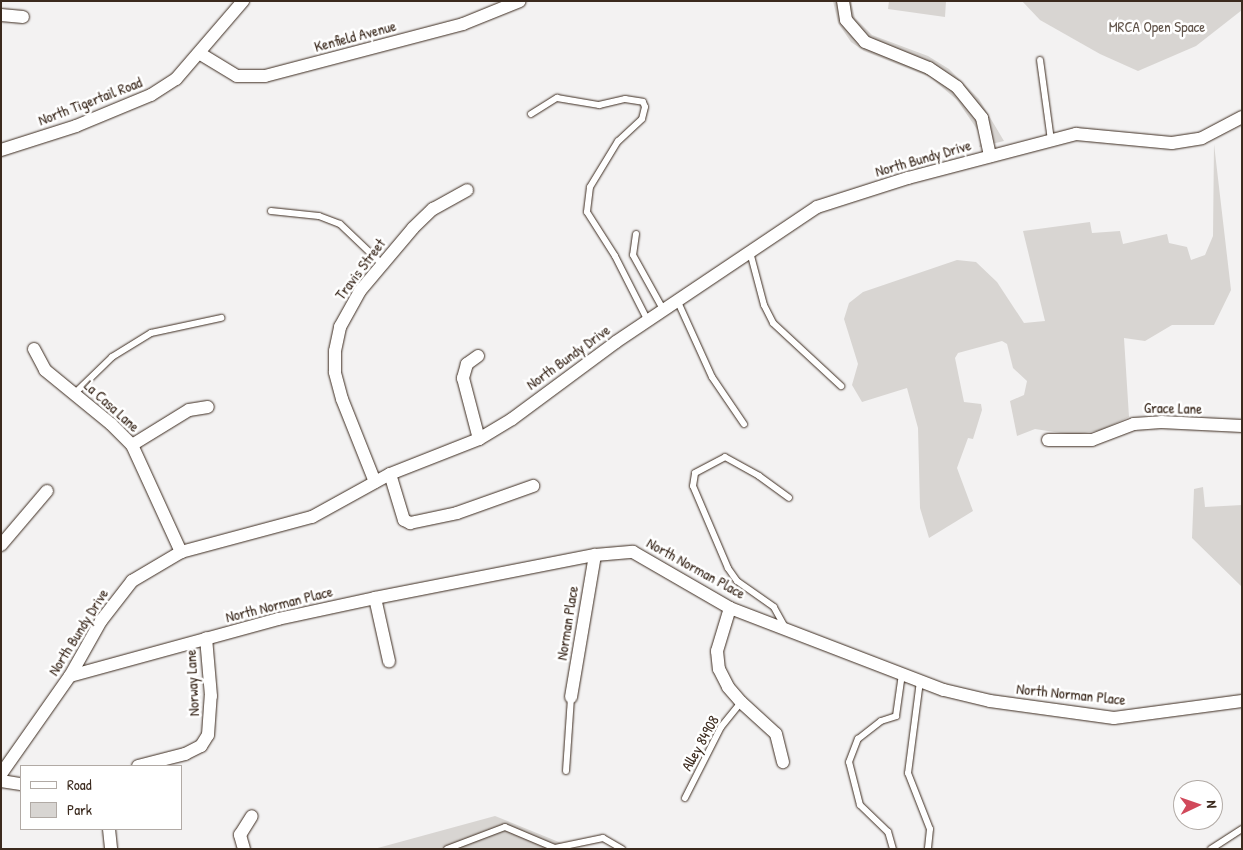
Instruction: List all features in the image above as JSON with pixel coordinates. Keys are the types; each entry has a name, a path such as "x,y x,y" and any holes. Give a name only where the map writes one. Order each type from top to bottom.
{"street":[{"name":"North Tigertail Road","path":"1,150 76,126 151,95 176,79 242,1"},
{"name":"Kenfield Avenue","path":"199,53 237,76 265,76 463,24 520,1"},
{"path":"843,1 846,20 865,42 929,68 962,93 982,118 990,156"},
{"path":"1,15 23,17"},
{"name":"North Bundy Drive","path":"1,774 70,676 101,621 128,586 181,552 312,517 390,474 479,439 512,419 648,321 817,207 990,156 1076,134 1172,143 1202,138 1242,117"},
{"name":"Travis Street","path":"375,482 342,399 335,372 335,351 348,308 382,264 433,209 467,190"},
{"name":"La Casa Lane","path":"34,349 45,370 132,445 181,552"},
{"path":"478,356 467,364 463,378 479,439"},
{"path":"132,445 189,410 208,407"},
{"name":"Grace Lane","path":"1048,440 1092,440 1134,424 1161,422 1242,426"},
{"path":"390,474 404,520 410,523 457,513 532,486"},
{"path":"1,544 47,491"},
{"name":"North Norman Place","path":"70,676 206,638 375,598 595,555 633,552 730,608 920,681 990,701 1114,718 1242,701"},
{"name":"Norman Place","path":"572,697 595,555"},
{"path":"375,598 389,662"},
{"path":"730,608 717,651 719,670 728,687 741,702 776,734 783,762"},
{"name":"Norway Lane","path":"142,765 185,754 201,746 208,735 211,696 206,638"},
{"path":"1,781 20,784"},
{"path":"244,849 240,835 252,816"},
{"path":"109,830 111,849"}],"lane":[{"path":"1040,60 1051,140"},
{"path":"531,114 556,98 599,105 625,99 642,102 645,107 642,119 618,140 590,187 587,212 615,256 648,321"},
{"path":"271,211 319,216 340,224 382,264"},
{"path":"636,234 633,256 664,311"},
{"path":"750,252 764,305 772,323 841,386"},
{"path":"678,302 712,377 744,424"},
{"path":"74,394 112,357 151,333 222,318"},
{"path":"787,630 774,607 737,581 728,568 693,486 694,473 725,457 759,476 789,498"},
{"path":"893,849 888,832 860,805 849,762 858,739 881,721 896,716 902,674"},
{"path":"920,681 908,774 930,829 928,849"},
{"path":"566,771 572,697"},
{"name":"Alley 84908","path":"685,798 721,727 741,702"},
{"path":"447,849 505,827 555,848 603,838 622,849"},
{"path":"1211,849 1242,829"}],"green space":[{"path":"833,1 851,1 855,18 872,35 928,56 949,69 979,99 1004,141 979,147 983,138 957,100 930,77 864,51 851,42 838,23"},
{"path":"889,1 946,1 945,17 888,9"},
{"name":"MRCA Open Space","path":"1022,1 1242,1 1242,10 1196,46 1138,71 1100,54 1040,20"},
{"path":"1214,144 1231,290 1214,325 1172,325 1145,341 1124,338 1129,417 1101,430 1074,435 1035,429 1017,436 1010,401 1024,395 1027,381 1013,368 1007,344 1002,341 958,353 955,358 964,402 981,404 982,410 973,439 968,438 957,468 973,511 929,538 920,508 918,428 907,388 862,402 852,385 858,364 844,319 849,303 863,292 957,260 976,262 997,282 1024,323 1045,321 1023,231 1090,222 1092,233 1120,231 1123,244 1167,234 1169,243 1187,247 1191,260 1205,255 1213,236"},
{"path":"1203,487 1205,507 1242,505 1242,587 1192,538 1194,489"},
{"path":"495,816 576,849 374,849"}]}
